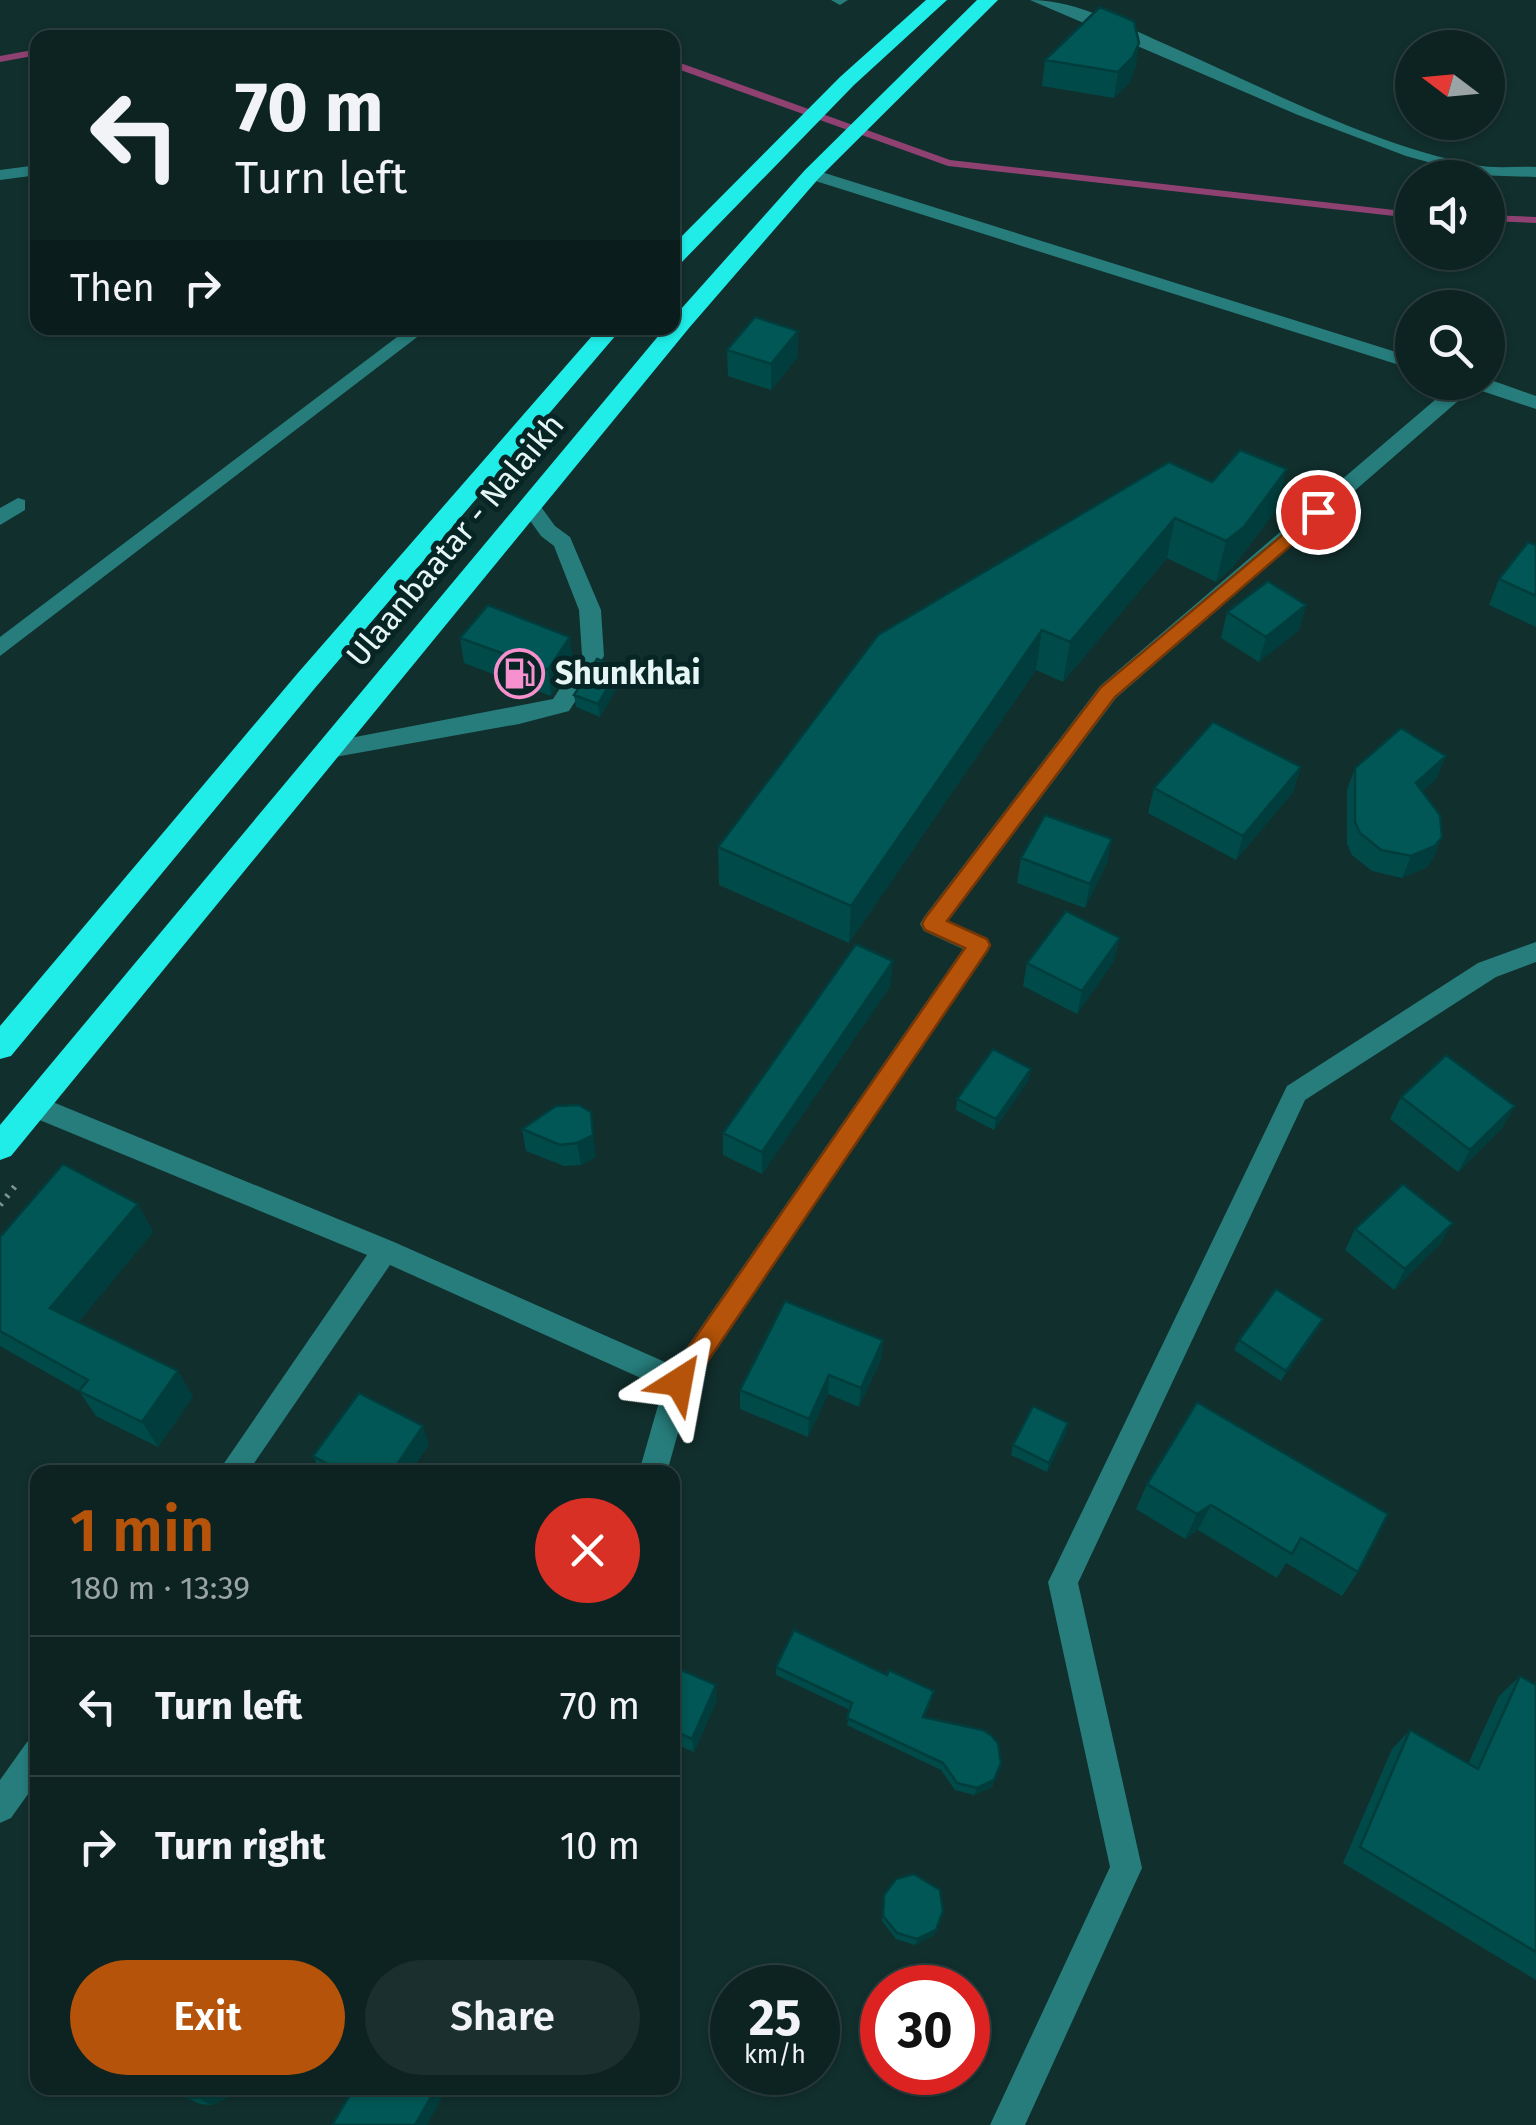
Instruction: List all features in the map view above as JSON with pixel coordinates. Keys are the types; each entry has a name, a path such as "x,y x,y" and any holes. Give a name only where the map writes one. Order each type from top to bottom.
{"highway":[{"path":"680,252 846,81 936,0"},
{"name":"Ulaanbaatar - Nalaikh","path":"680,328 812,174 988,0"},
{"name":"Ulaanbaatar - Nalaikh","path":"0,1047 319,666 605,335"},
{"name":"Ulaanbaatar - Nalaikh","path":"0,1148 324,751 674,335"}],"street":[{"path":"1038,0 1189,59 1375,139 1471,170 1536,172"},
{"path":"0,175 30,171"},
{"path":"812,174 1395,357"},
{"path":"0,648 411,335"},
{"path":"1505,392 1536,403"},
{"path":"655,1465 679,1382 979,945 932,924 1108,692 1447,400"},
{"path":"0,518 18,504"},
{"path":"324,751 520,716 561,704 593,656 590,610 564,542 548,531 528,505"},
{"path":"1007,2125 1126,1868 1063,1582 1296,1093 1487,970 1536,952"},
{"path":"34,1106 385,1250 679,1382"},
{"path":"237,1465 385,1250"},
{"path":"0,1807 30,1764"}],"building":[{"path":"1100,7 1134,21 1139,43 1133,57 1118,72 1045,60"},
{"path":"755,317 798,331 771,364 727,350"},
{"path":"1240,450 1287,469 1244,527 1226,541 1175,518 1070,642 1042,630 851,906 718,847 878,635 1169,462 1212,482"},
{"path":"1528,542 1536,545 1536,596 1499,579"},
{"path":"1268,581 1306,605 1266,637 1227,612"},
{"path":"488,605 570,637 548,670 460,638"},
{"path":"597,659 620,668 598,704 574,695"},
{"path":"1213,722 1301,767 1243,836 1154,788"},
{"path":"1401,728 1446,756 1416,783 1440,815 1442,837 1435,846 1411,856 1381,850 1360,833 1355,822 1355,768"},
{"path":"1045,815 1112,839 1090,884 1021,858"},
{"path":"1066,911 1120,938 1082,991 1027,963"},
{"path":"856,944 893,961 762,1152 723,1133"},
{"path":"993,1049 1031,1069 996,1119 957,1099"},
{"path":"1446,1055 1515,1106 1470,1150 1401,1097"},
{"path":"579,1105 591,1112 593,1135 577,1143 560,1145 522,1129 556,1106"},
{"path":"63,1164 138,1204 50,1308 178,1371 142,1422 79,1391 88,1380 0,1331 0,1237"},
{"path":"1403,1184 1453,1223 1405,1269 1355,1229"},
{"path":"1276,1289 1323,1319 1286,1371 1239,1340"},
{"path":"785,1301 883,1340 861,1388 829,1375 809,1419 740,1390"},
{"path":"359,1393 423,1426 397,1465 330,1465 313,1456"},
{"path":"1197,1402 1388,1514 1358,1572 1301,1538 1292,1554 1211,1505 1197,1514 1147,1484"},
{"path":"1033,1406 1068,1423 1049,1463 1013,1445"},
{"path":"794,1630 887,1675 889,1670 934,1691 923,1717 983,1730 998,1743 1001,1763 994,1780 977,1788 957,1783 943,1763 847,1718 852,1703 776,1667"},
{"path":"680,1669 716,1685 692,1739 680,1734"},
{"path":"1520,1676 1536,1685 1536,1952 1360,1847 1410,1730 1478,1769"},
{"path":"914,1874 940,1890 943,1911 936,1930 917,1939 897,1933 883,1916 884,1895 896,1879"},
{"path":"350,2095 432,2095 415,2125 332,2125"}],"waterway":[{"path":"0,59 30,53"},
{"path":"680,66 948,163 1395,213"},
{"path":"1505,219 1536,220"}],"place":[{"name":"Shunkhlai","path":"520,673"}],"route":[{"path":"679,1382 979,945 932,924 1108,692 1318,512"}]}
